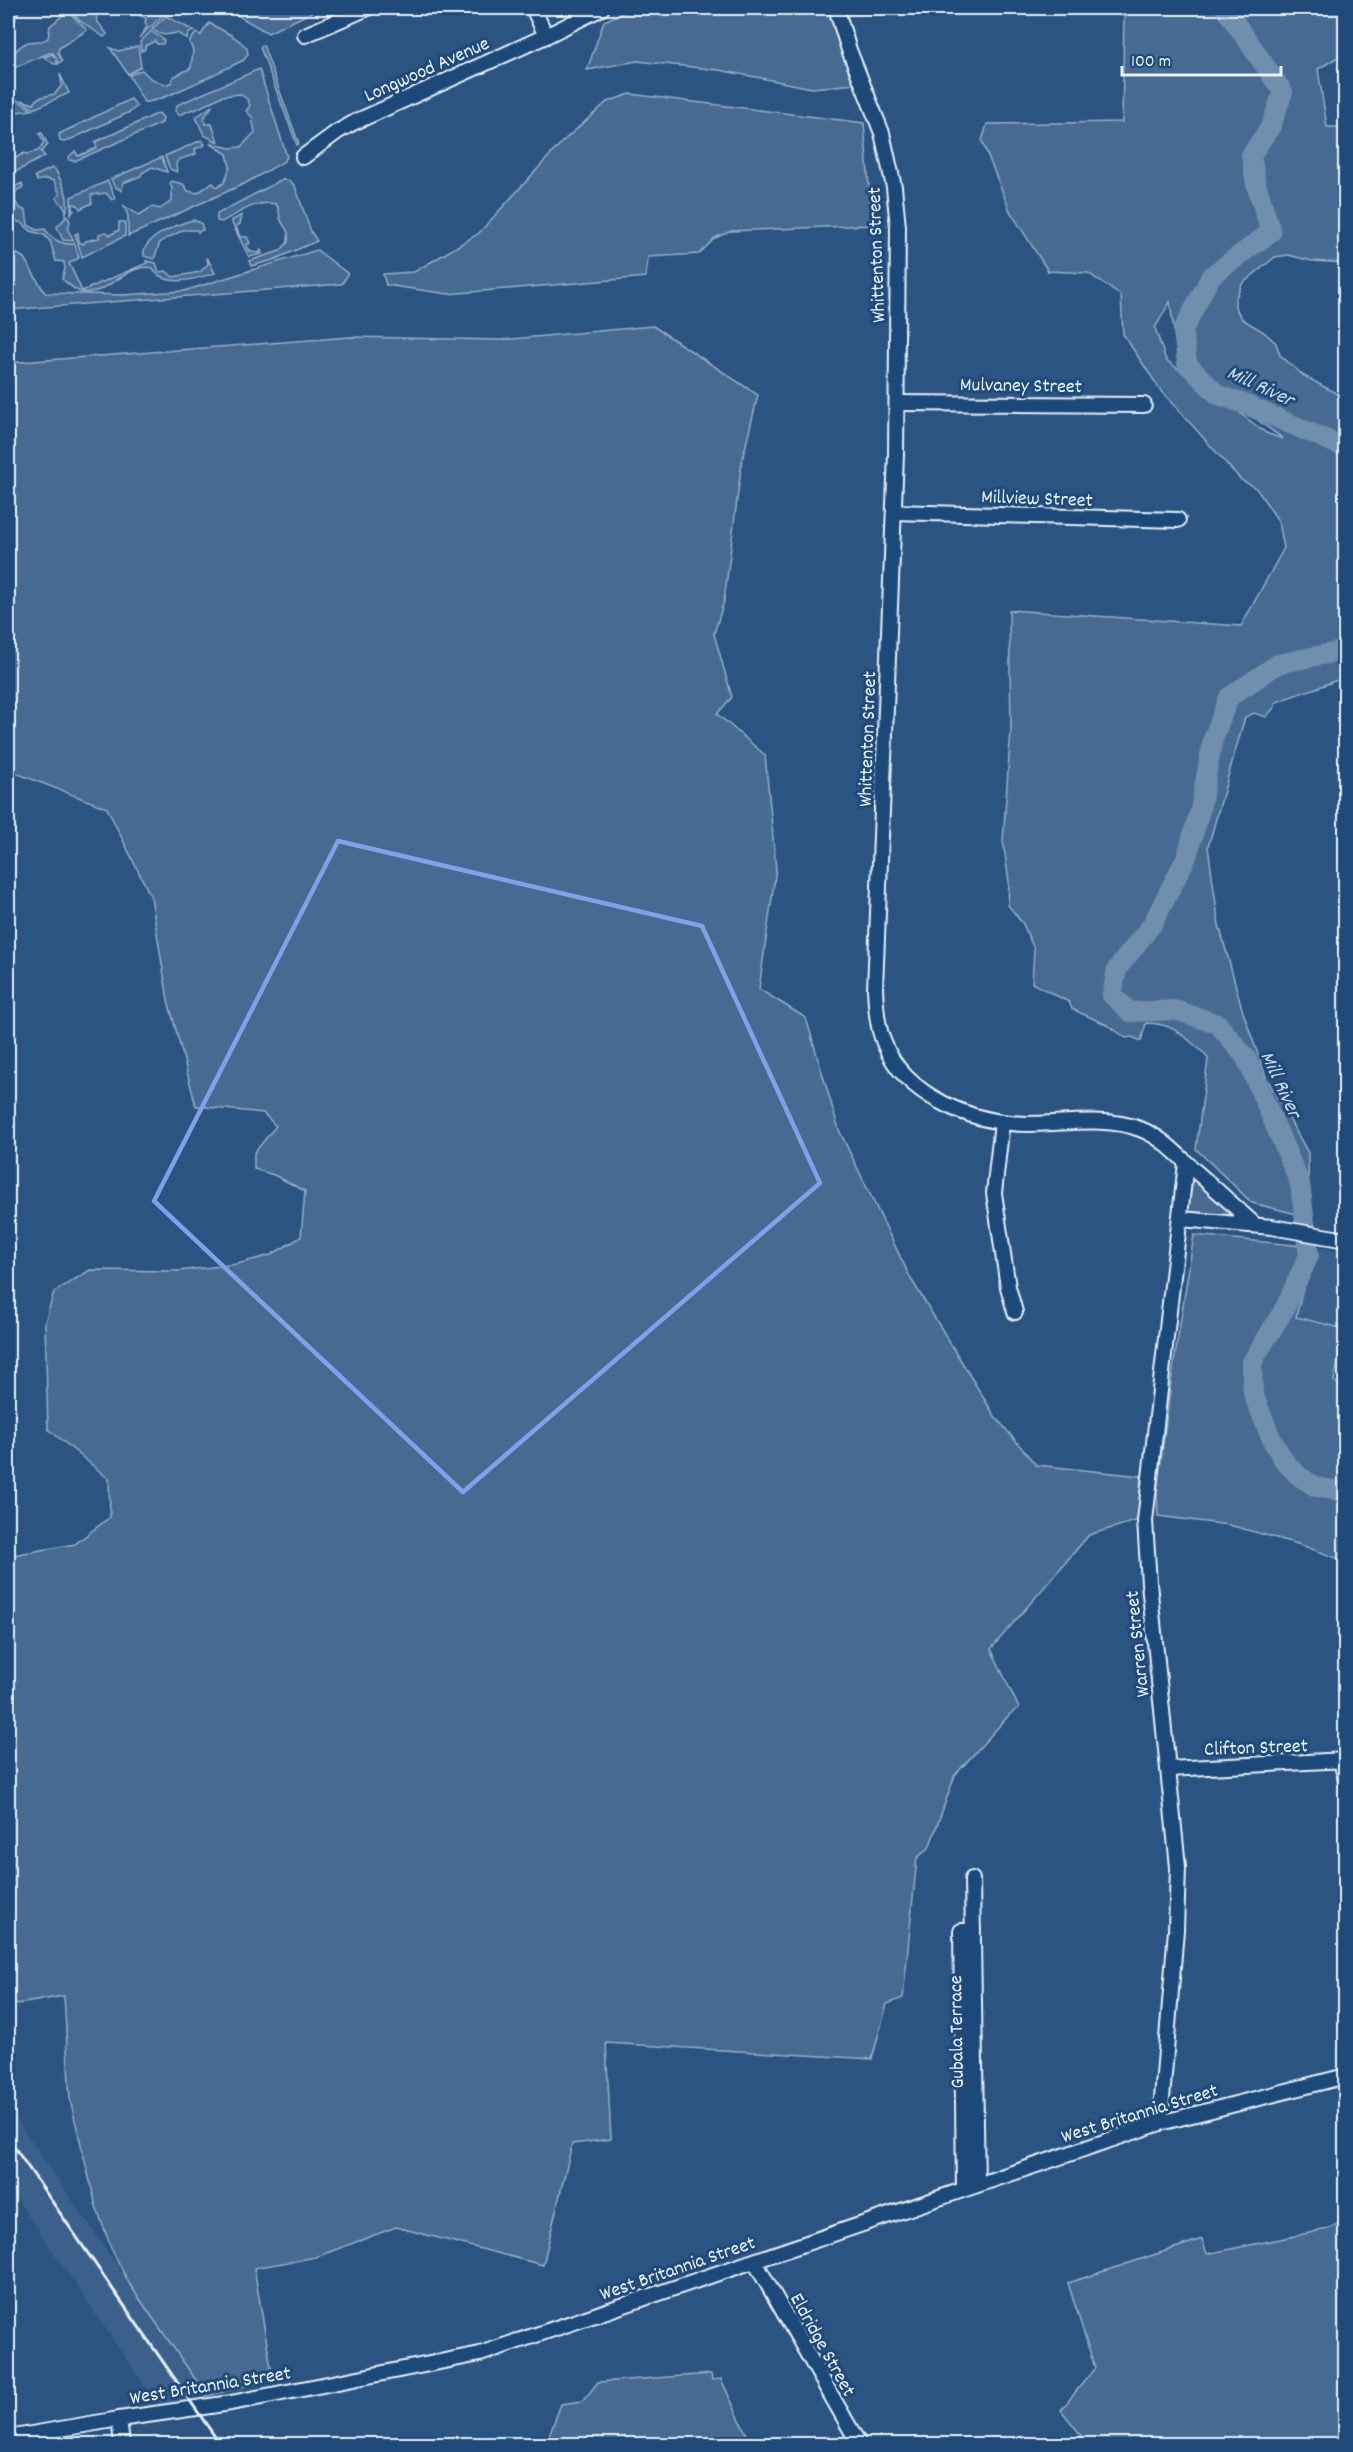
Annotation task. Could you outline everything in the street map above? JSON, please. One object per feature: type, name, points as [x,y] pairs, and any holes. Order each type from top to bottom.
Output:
[{"type":"street","points":[[305,35],[368,8]]},
{"type":"street","points":[[533,8],[546,36]]},
{"type":"street","name":"Longwood Avenue","points":[[303,158],[337,132],[365,117],[546,36],[602,8]]},
{"type":"street","name":"Whittenton Street","points":[[836,8],[849,50],[876,116],[894,187],[898,227],[894,513],[875,989],[878,1021],[883,1040],[890,1056],[916,1086],[964,1113],[1002,1122],[1099,1123],[1131,1126],[1155,1136],[1255,1225]]},
{"type":"street","name":"Mulvaney Street","points":[[897,403],[1144,405]]},
{"type":"street","name":"Millview Street","points":[[894,513],[1178,520]]},
{"type":"street","points":[[1002,1122],[994,1193],[1008,1287],[1016,1312]]},
{"type":"street","name":"Warren Street","points":[[1160,2123],[1178,1890],[1177,1848],[1149,1582],[1145,1521],[1186,1162]]},
{"type":"street","points":[[1181,1219],[1255,1225],[1346,1240]]},
{"type":"street","points":[[1343,1761],[1346,1780]]},
{"type":"street","name":"Clifton Street","points":[[1168,1769],[1343,1761]]},
{"type":"street","name":"Gubala Terrace","points":[[970,2187],[972,1879]]},
{"type":"street","name":"Gubala Terrace","points":[[970,2187],[963,2048],[961,1931],[973,1931]]},
{"type":"street","name":"West Britannia Street","points":[[8,2438],[231,2403],[470,2356],[755,2262],[1160,2123],[1346,2076]]},
{"type":"street","name":"Eldridge Street","points":[[755,2262],[859,2445]]},
{"type":"street","points":[[119,2419],[122,2445]]},
{"type":"highlighted area","points":[[338,841],[702,926],[820,1183],[463,1492],[154,1201]]},
{"type":"shaded area","points":[[8,8],[21,8],[8,34]]},
{"type":"shaded area","points":[[73,8],[101,8],[96,14],[97,21],[107,34],[104,37],[79,20],[70,10]]},
{"type":"shaded area","points":[[136,8],[152,8],[164,14],[139,38],[147,27],[146,18],[140,16]]},
{"type":"shaded area","points":[[225,8],[321,8],[268,33]]},
{"type":"shaded area","points":[[634,8],[829,8],[855,84],[812,88],[719,70],[637,61],[587,70],[604,21]]},
{"type":"shaded area","points":[[1101,8],[1345,8],[1345,53],[1318,69],[1327,127],[1345,127],[1345,263],[1312,261],[1288,255],[1275,257],[1242,284],[1235,300],[1235,307],[1242,319],[1264,332],[1276,343],[1280,355],[1304,376],[1345,398],[1345,676],[1275,703],[1275,707],[1266,717],[1254,713],[1245,717],[1208,847],[1219,925],[1243,1012],[1266,1077],[1308,1153],[1309,1217],[1252,1203],[1196,1149],[1208,1059],[1205,1054],[1178,1032],[1164,1025],[1146,1023],[1141,1041],[1132,1037],[1126,1038],[1109,1026],[1072,1009],[1069,1002],[1032,983],[1034,949],[1023,924],[1008,905],[1009,882],[1003,841],[1011,728],[1009,610],[1241,626],[1284,548],[1279,522],[1256,488],[1241,480],[1159,388],[1123,334],[1121,296],[1088,273],[1048,271],[1010,211],[982,141],[987,124],[1122,122],[1124,16]],"holes":[[[1170,302],[1175,340],[1185,353],[1199,384],[1166,360],[1155,328]],[[1248,413],[1282,438],[1282,439],[1266,433],[1241,414]]]},
{"type":"shaded area","points":[[68,11],[87,30],[59,48],[58,53],[62,61],[58,64],[57,60],[57,64],[54,64],[44,57],[52,54],[57,59],[53,53],[49,53],[16,67],[10,72],[8,84],[13,97],[32,110],[17,112],[8,117],[6,86],[12,57],[26,43],[43,41],[48,38],[50,26]]},
{"type":"shaded area","points":[[166,16],[194,31],[189,33],[187,39],[177,33],[164,35],[152,29]]},
{"type":"shaded area","points":[[209,23],[234,37],[247,48],[248,54],[244,60],[177,92],[144,102],[129,75],[142,70],[150,78],[165,85],[172,82],[173,77],[191,68],[193,50],[189,42],[196,33],[201,35]]},
{"type":"shaded area","points":[[151,31],[164,40],[163,44],[157,44],[155,41],[141,51],[140,42]]},
{"type":"shaded area","points":[[263,45],[299,144],[297,145],[260,47]]},
{"type":"shaded area","points":[[138,46],[141,67],[128,74],[110,48],[119,51]]},
{"type":"shaded area","points":[[259,69],[287,157],[283,162],[246,183],[128,236],[128,216],[124,206],[139,215],[152,207],[160,209],[172,201],[170,183],[172,181],[183,184],[188,191],[197,193],[213,183],[217,187],[224,183],[230,167],[227,154],[210,143],[230,148],[241,147],[255,132],[252,117],[246,111],[250,106],[247,99],[240,94],[222,96],[195,110],[179,115],[175,111],[177,105]]},
{"type":"shaded area","points":[[60,74],[69,93],[34,109],[21,100],[34,104],[38,98],[55,94],[62,85]]},
{"type":"shaded area","points":[[630,94],[864,123],[872,225],[731,231],[715,238],[699,254],[648,257],[646,277],[448,294],[386,285],[383,274],[414,272],[478,234],[562,142],[607,102]]},
{"type":"shaded area","points":[[131,99],[137,106],[130,112],[65,142],[60,141],[59,134]]},
{"type":"shaded area","points":[[212,106],[204,121],[205,124],[212,124],[218,142],[204,135],[196,117]]},
{"type":"shaded area","points":[[159,113],[163,118],[162,123],[75,161],[69,160],[68,158],[75,151],[78,156],[97,148],[95,142]]},
{"type":"shaded area","points":[[39,133],[42,133],[48,145],[41,152],[45,156],[8,176],[8,159],[38,151],[44,142]]},
{"type":"shaded area","points":[[202,140],[205,145],[195,149],[196,154],[178,160],[177,172],[170,169],[165,156]]},
{"type":"shaded area","points":[[162,157],[167,172],[152,167],[141,176],[123,183],[122,191],[114,186],[111,179]]},
{"type":"shaded area","points":[[52,168],[55,169],[66,192],[68,204],[65,216],[66,209],[56,198],[60,194],[54,181],[46,179],[37,181],[35,176]]},
{"type":"shaded area","points":[[283,179],[295,186],[311,232],[317,241],[273,260],[251,266],[249,261],[280,251],[288,242],[287,230],[281,221],[276,204],[254,206],[221,222],[217,221],[217,214]]},
{"type":"shaded area","points":[[108,181],[115,198],[112,200],[106,193],[91,195],[92,203],[80,209],[78,205],[73,204],[74,211],[71,213],[71,197]]},
{"type":"shaded area","points":[[22,183],[23,187],[16,191],[15,201],[17,206],[26,211],[28,225],[37,230],[45,229],[54,239],[62,243],[75,244],[79,258],[69,263],[82,291],[147,263],[146,261],[156,263],[159,272],[166,271],[173,277],[200,272],[208,264],[207,257],[215,273],[181,281],[165,278],[152,268],[143,268],[126,274],[100,290],[82,292],[76,290],[62,279],[65,269],[64,262],[56,261],[50,241],[44,235],[31,231],[22,223],[8,218],[8,190]]},
{"type":"shaded area","points":[[242,215],[240,224],[236,226],[240,237],[247,237],[250,243],[246,245],[251,252],[259,253],[261,250],[262,254],[249,257],[231,221]]},
{"type":"shaded area","points":[[67,216],[70,221],[68,230],[74,241],[63,240],[57,227]]},
{"type":"shaded area","points":[[193,220],[201,223],[203,230],[198,232],[197,230],[183,230],[160,242],[154,259],[144,256],[144,250],[154,238]]},
{"type":"shaded area","points":[[119,222],[125,222],[125,236],[82,257],[75,234],[78,233],[79,242],[83,244],[99,238],[99,234],[106,232],[110,235],[119,230]]},
{"type":"shaded area","points":[[8,248],[24,258],[45,293],[122,295],[184,291],[317,250],[348,274],[342,284],[8,310]]},
{"type":"shaded area","points":[[653,326],[758,395],[742,461],[724,601],[714,634],[732,697],[717,714],[765,755],[776,869],[759,989],[806,1018],[839,1130],[911,1279],[994,1415],[1036,1465],[1141,1476],[1139,1520],[1089,1535],[991,1649],[1019,1708],[1010,1714],[955,1775],[929,1848],[917,1858],[903,1998],[887,2004],[872,2059],[606,2043],[611,2139],[572,2144],[543,2265],[396,2227],[316,2257],[254,2268],[273,2379],[207,2396],[130,2285],[111,2248],[96,2206],[70,2100],[64,1996],[8,2006],[8,1556],[75,1544],[110,1517],[109,1479],[48,1429],[45,1322],[54,1292],[90,1270],[178,1271],[237,1264],[271,1255],[301,1237],[305,1191],[274,1175],[254,1169],[254,1153],[276,1126],[263,1113],[196,1106],[168,1000],[151,897],[107,808],[13,772],[8,754],[8,363],[350,337],[500,340]]},
{"type":"shaded area","points":[[1191,1175],[1236,1215],[1188,1212]]},
{"type":"shaded area","points":[[1194,1235],[1313,1247],[1296,1317],[1345,1329],[1334,1381],[1345,1390],[1345,1561],[1298,1544],[1229,1525],[1158,1516],[1157,1492],[1171,1382]]},
{"type":"shaded area","points":[[1313,1247],[1345,1252],[1345,1329],[1296,1318]]},
{"type":"shaded area","points":[[8,2107],[207,2396],[157,2404],[8,2186]]},
{"type":"shaded area","points":[[1345,2220],[1345,2444],[1088,2444],[1061,2410],[1095,2368],[1068,2283],[1202,2239],[1207,2254],[1328,2229]]},
{"type":"shaded area","points":[[711,2374],[712,2380],[721,2379],[751,2444],[546,2444],[561,2404],[583,2401],[598,2382]]},
{"type":"waterway","name":"Mill River","points":[[1225,8],[1283,92],[1271,126],[1251,155],[1256,184],[1271,232],[1211,276],[1183,330],[1187,364],[1218,395],[1346,448]]},
{"type":"waterway","name":"Mill River","points":[[1346,650],[1278,664],[1229,697],[1213,739],[1200,810],[1187,856],[1153,923],[1117,969],[1112,995],[1130,1012],[1175,1010],[1218,1024],[1246,1058],[1300,1183],[1309,1255],[1285,1308],[1252,1362],[1253,1394],[1273,1442],[1285,1462],[1300,1477],[1316,1487],[1346,1492]]},
{"type":"railway","points":[[8,2138],[220,2444]]}]
